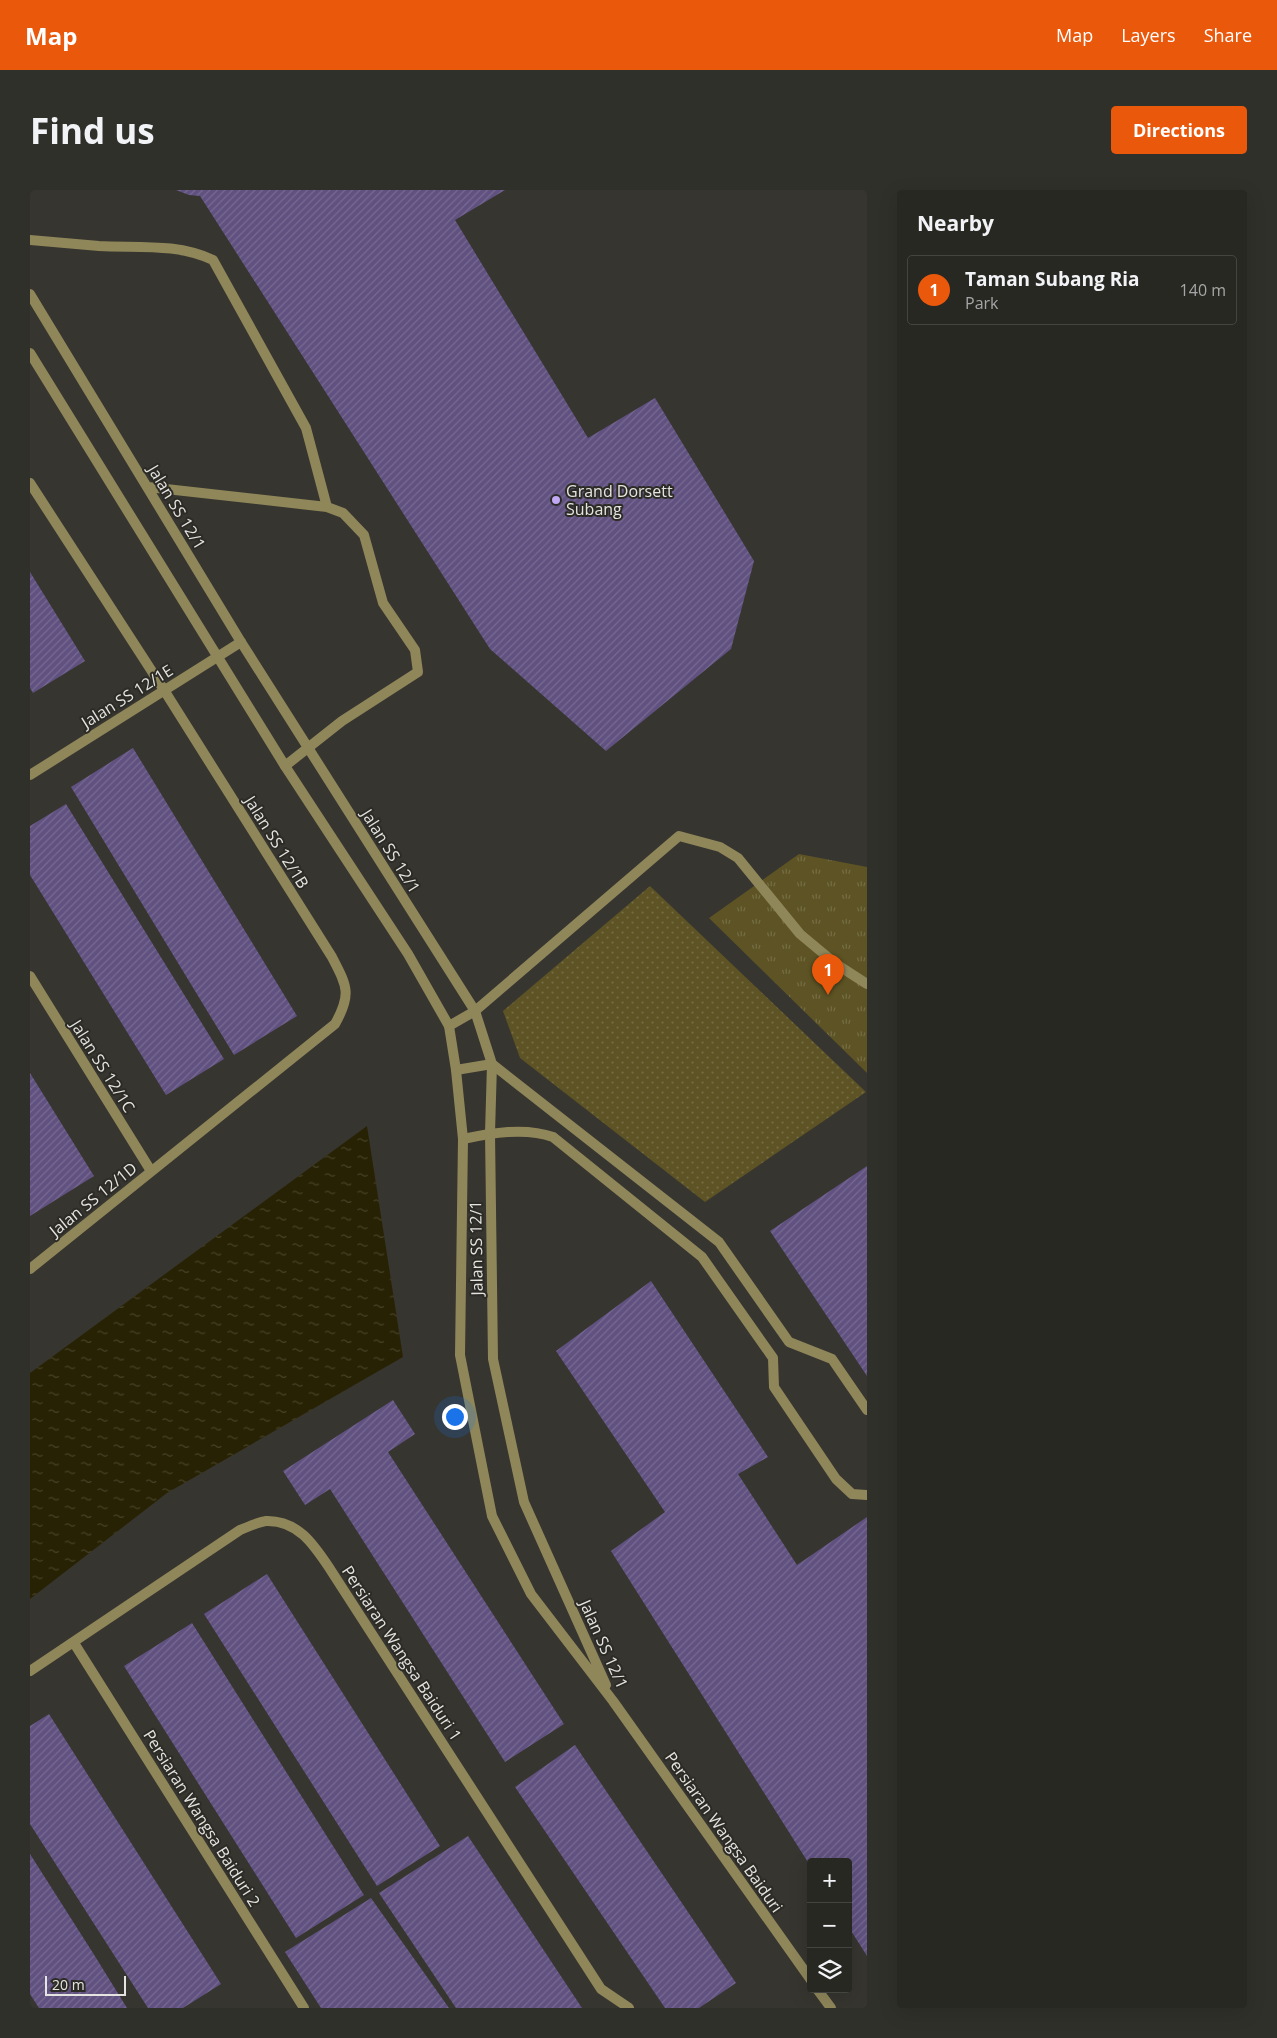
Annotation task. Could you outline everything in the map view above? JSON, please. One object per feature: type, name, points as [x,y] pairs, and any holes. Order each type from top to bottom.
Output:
[{"type":"street","points":[[30,240],[100,246],[175,248],[196,252],[213,260],[306,428],[327,506]]},
{"type":"street","name":"Jalan SS 12/1","points":[[30,294],[241,642],[475,1011],[492,1064],[490,1133],[493,1359],[524,1502],[613,1701]]},
{"type":"street","name":"Jalan SS 12/1","points":[[30,353],[285,766],[408,954],[449,1026],[456,1070],[463,1139],[460,1355],[492,1516],[532,1594],[613,1701]]},
{"type":"street","name":"Jalan SS 12/1B","points":[[30,483],[164,690],[332,957],[346,989],[345,1006],[335,1024],[151,1171]]},
{"type":"street","points":[[148,487],[327,506],[343,513],[364,535],[383,603],[415,650],[418,672],[342,722],[285,766]]},
{"type":"street","name":"Jalan SS 12/1E","points":[[30,775],[241,642]]},
{"type":"street","points":[[449,1026],[475,1011],[679,836],[720,847],[738,858],[800,934],[836,964],[867,984]]},
{"type":"street","name":"Jalan SS 12/1C","points":[[30,976],[151,1171]]},
{"type":"street","points":[[456,1070],[492,1064],[720,1242],[789,1342],[832,1359],[867,1410]]},
{"type":"street","points":[[463,1139],[490,1133],[536,1131],[553,1137],[702,1257],[773,1358],[774,1387],[836,1479],[852,1494],[867,1495]]},
{"type":"street","name":"Jalan SS 12/1D","points":[[30,1269],[151,1171]]},
{"type":"street","name":"Persiaran Wangsa Baiduri 1","points":[[30,1670],[74,1643],[240,1530],[264,1521],[290,1524],[311,1541],[330,1569],[601,1989],[629,2008]]},
{"type":"street","name":"Persiaran Wangsa Baiduri 2","points":[[74,1643],[304,2008]]},
{"type":"street","name":"Persiaran Wangsa Baiduri","points":[[613,1701],[807,1974]]},
{"type":"street","points":[[820,1993],[831,2008]]},
{"type":"green space","points":[[799,854],[867,867],[867,1073],[709,918]]},
{"type":"green space","points":[[650,886],[866,1092],[705,1202],[520,1058],[503,1011]]},
{"type":"water","points":[[367,1126],[403,1357],[167,1493],[30,1599],[30,1373]]},
{"type":"building","name":"Grand Dorsett Subang","points":[[176,190],[505,190],[455,220],[588,438],[655,398],[754,561],[731,649],[606,751],[490,649],[200,196],[189,195]]},
{"type":"building","points":[[30,572],[85,661],[33,693],[30,688]]},
{"type":"building","points":[[133,748],[297,1016],[234,1055],[71,787]]},
{"type":"building","points":[[66,804],[224,1059],[166,1095],[30,875],[30,826]]},
{"type":"building","points":[[30,1073],[94,1176],[30,1216]]},
{"type":"building","points":[[867,1166],[867,1376],[770,1231]]},
{"type":"building","points":[[651,1281],[768,1457],[738,1474],[797,1565],[867,1517],[867,1956],[852,1932],[852,1858],[807,1858],[807,1861],[611,1551],[665,1512],[556,1351]]},
{"type":"building","points":[[393,1400],[415,1434],[388,1452],[564,1724],[505,1762],[330,1489],[305,1505],[283,1471]]},
{"type":"building","points":[[267,1574],[440,1846],[377,1886],[204,1614]]},
{"type":"building","points":[[192,1623],[364,1895],[296,1938],[124,1666]]},
{"type":"building","points":[[49,1714],[221,1984],[183,2008],[148,2008],[30,1824],[30,1726]]},
{"type":"building","points":[[575,1745],[736,1983],[699,2008],[665,2008],[515,1787]]},
{"type":"building","points":[[468,1836],[582,2008],[456,2008],[379,1893]]},
{"type":"building","points":[[30,1854],[127,2008],[39,2008],[30,1994]]},
{"type":"building","points":[[371,1898],[449,2008],[321,2008],[285,1952]]},
{"type":"place","name":"Grand Dorsett Subang","points":[[556,500]]},
{"type":"place","name":"Taman Subang Ria","points":[[828,995]]}]
